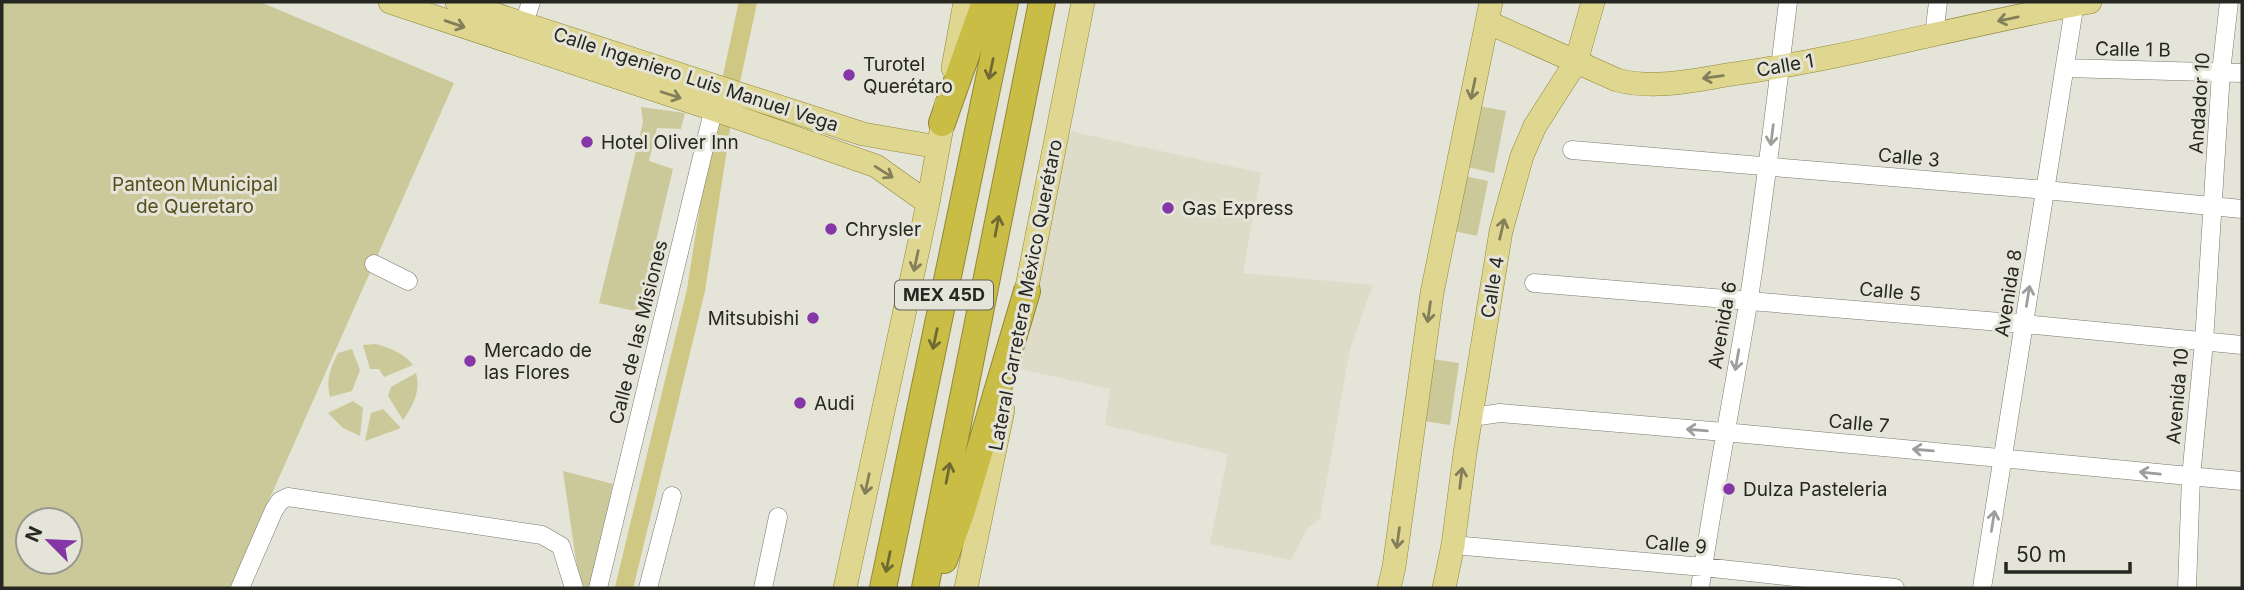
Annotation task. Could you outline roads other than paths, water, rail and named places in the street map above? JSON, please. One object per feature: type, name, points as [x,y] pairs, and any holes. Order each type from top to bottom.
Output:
[{"type":"highway","points":[[940,135],[985,2]]},
{"type":"highway","name":"MEX 45D","points":[[883,588],[1006,2]]},
{"type":"highway","name":"MEX 45D","points":[[925,588],[1042,2]]},
{"type":"highway","points":[[933,588],[962,510],[1027,291]]},
{"type":"main road","name":"Calle Ingeniero Luis Manuel Vega","points":[[390,2],[524,23],[863,134],[940,135]]},
{"type":"main road","name":"Calle Ingeniero Luis Manuel Vega","points":[[457,2],[494,17]]},
{"type":"main road","points":[[845,588],[928,203],[965,2]]},
{"type":"main road","name":"Lateral Carretera México Querétaro","points":[[966,588],[1083,2]]},
{"type":"main road","name":"Calle 4","points":[[1444,588],[1453,545],[1492,279],[1513,183],[1535,126],[1576,62],[1593,2]]},
{"type":"main road","name":"Calle 1","points":[[1489,12],[1576,62],[1617,80],[1637,85],[1660,85],[1780,68],[2080,3]]},
{"type":"main road","points":[[1389,588],[1432,293],[1489,12]]},
{"type":"main road","name":"Calle Ingeniero Luis Manuel Vega","points":[[524,23],[713,109],[876,166],[928,203]]},
{"type":"street","name":"Avenida 6","points":[[1700,588],[1748,300],[1788,2]]},
{"type":"street","points":[[1934,35],[1938,2]]},
{"type":"street","name":"Andador 10","points":[[2213,207],[2221,72],[2229,2]]},
{"type":"street","name":"Avenida 8","points":[[1982,588],[2065,68],[2080,3]]},
{"type":"street","name":"Calle 1 B","points":[[2065,68],[2242,73]]},
{"type":"street","name":"Calle de las Misiones","points":[[598,588],[719,86]]},
{"type":"street","name":"Calle 3","points":[[1572,150],[2242,209]]},
{"type":"street","name":"Avenida 10","points":[[2187,588],[2191,477],[2213,207]]},
{"type":"street","points":[[374,264],[408,281]]},
{"type":"street","name":"Calle 5","points":[[1534,283],[2242,345]]},
{"type":"street","name":"Calle 7","points":[[1472,417],[1500,413],[2242,481]]},
{"type":"street","points":[[648,588],[672,496]]},
{"type":"street","points":[[240,588],[274,510],[288,497],[542,535],[561,546],[574,588]]},
{"type":"street","points":[[763,588],[778,517]]},
{"type":"street","name":"Calle 9","points":[[1453,545],[1895,588]]},
{"type":"waterway","points":[[731,81],[748,2]]},
{"type":"waterway","points":[[624,588],[696,290],[722,123]]},
{"type":"place","name":"Turotel Querétaro","points":[[849,75]]},
{"type":"place","name":"Hotel Oliver Inn","points":[[587,142]]},
{"type":"place","name":"Gas Express","points":[[1168,208]]},
{"type":"place","name":"Chrysler","points":[[831,229]]},
{"type":"place","name":"Mitsubishi","points":[[813,318]]},
{"type":"place","name":"Mercado de las Flores","points":[[470,361]]},
{"type":"place","name":"Audi","points":[[800,403]]},
{"type":"place","name":"Dulza Pasteleria","points":[[1729,489]]},
{"type":"park label","name":"Panteon Municipal de Queretaro","points":[[195,195]]}]
